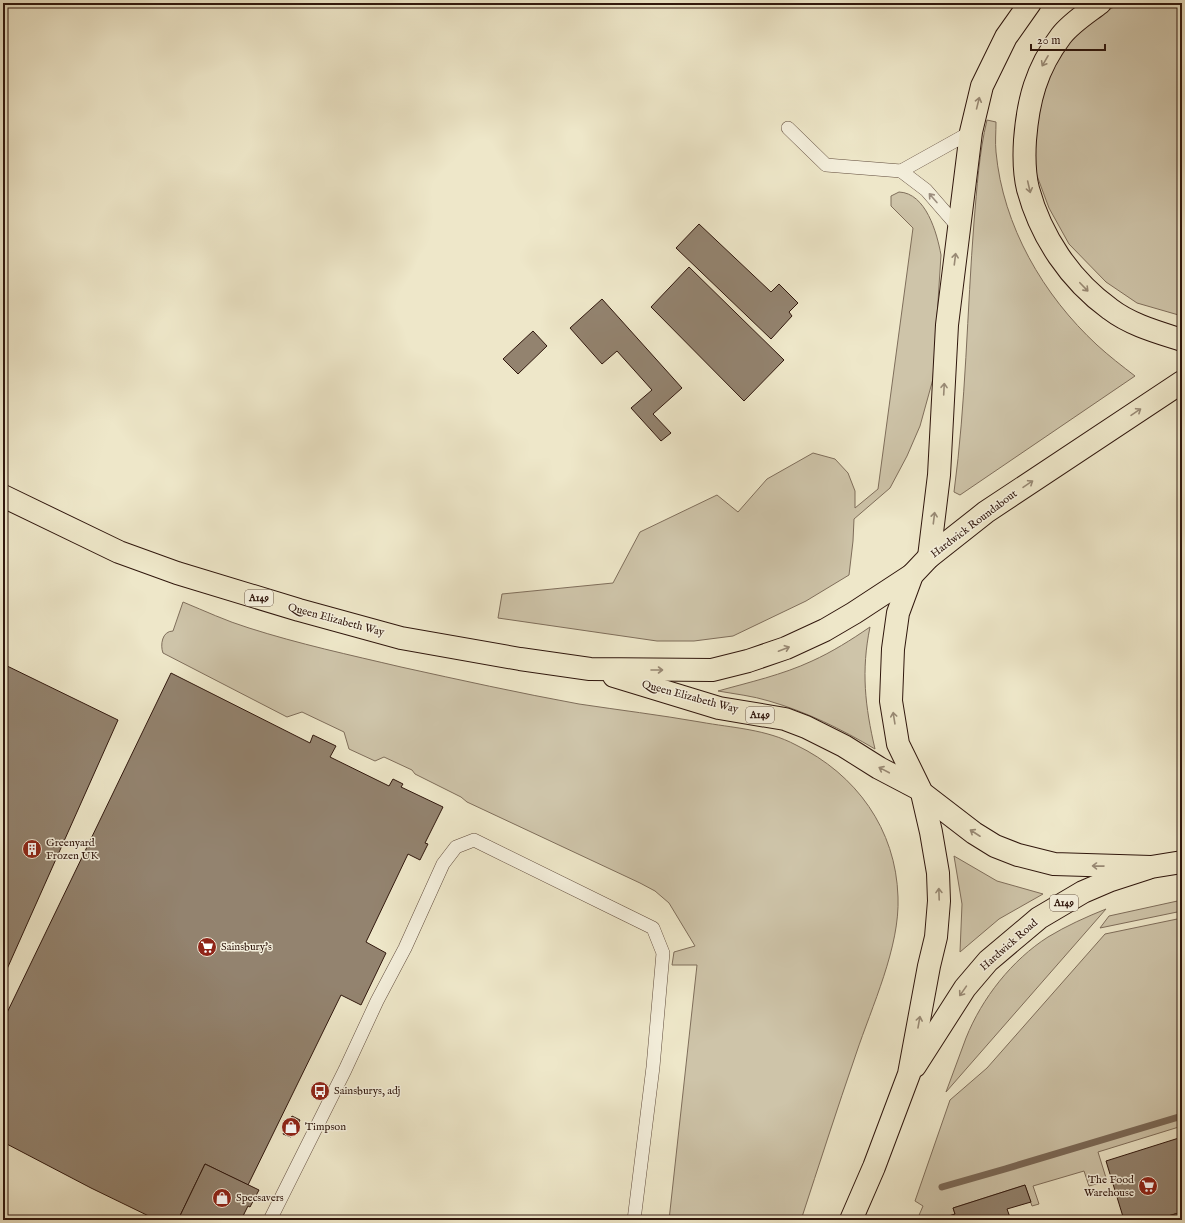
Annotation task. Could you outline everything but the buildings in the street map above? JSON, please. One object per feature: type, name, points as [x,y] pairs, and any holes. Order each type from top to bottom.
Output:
[{"type":"main road","points":[[929,557],[939,475],[947,325],[971,132],[982,86],[1006,37],[1030,3]]},
{"type":"main road","points":[[1100,3],[1082,16],[1062,35],[1043,64],[1031,94],[1026,124],[1024,158],[1028,188],[1041,224],[1059,257],[1084,288],[1110,310],[1132,323],[1182,340]]},
{"type":"main road","name":"Hardwick Roundabout","points":[[1182,382],[986,512],[929,557],[912,576],[898,613],[893,649],[891,701],[898,744],[920,791],[974,833],[995,846],[1018,855],[1054,864],[1151,867],[1182,862]]},
{"type":"main road","name":"Queen Elizabeth Way","points":[[3,496],[127,554],[177,574],[299,610],[401,638],[520,659],[590,669],[712,670],[748,661],[786,648],[825,630],[912,576]]},
{"type":"main road","name":"Queen Elizabeth Way","points":[[590,669],[719,708],[785,719],[838,742],[879,768],[920,791]]},
{"type":"main road","name":"Hardwick Road","points":[[851,1220],[874,1167],[909,1074],[929,966],[936,937],[940,901],[938,874],[931,832],[920,791]]},
{"type":"main road","name":"Hardwick Road","points":[[909,1074],[965,988],[988,961],[1039,918],[1083,892],[1111,880],[1151,867]]},
{"type":"lane","points":[[788,128],[826,165],[901,171],[926,190],[959,228]]},
{"type":"lane","points":[[901,171],[971,132]]},
{"type":"lane","points":[[270,1220],[332,1097],[443,864],[456,847],[474,840],[653,928],[663,953],[653,1067],[634,1220]]},
{"type":"shaded area","points":[[1124,3],[1182,3],[1182,316],[1137,303],[1106,282],[1069,244],[1049,208],[1036,173],[1034,120],[1041,88],[1057,59],[1083,26],[1112,8]]},
{"type":"shaded area","points":[[987,120],[996,122],[996,148],[1000,179],[1007,206],[1029,258],[1059,304],[1077,325],[1102,349],[1135,376],[960,495],[954,492],[964,391],[976,196],[980,158]]},
{"type":"shaded area","points":[[899,192],[908,194],[916,199],[929,216],[937,236],[941,255],[933,379],[920,426],[907,456],[890,488],[854,519],[849,575],[806,601],[733,636],[694,641],[657,641],[498,618],[502,594],[613,583],[640,532],[717,495],[738,512],[767,479],[813,453],[835,459],[848,473],[855,491],[855,508],[878,489],[913,228],[891,206],[891,196]]},
{"type":"shaded area","points":[[183,602],[232,622],[268,634],[401,667],[579,704],[761,732],[785,740],[818,757],[837,771],[854,788],[869,806],[881,827],[890,849],[896,872],[898,897],[895,936],[884,976],[849,1075],[801,1220],[669,1220],[697,965],[672,965],[674,952],[695,946],[669,903],[655,891],[640,883],[467,802],[461,797],[415,774],[412,770],[384,757],[375,761],[349,749],[344,732],[302,712],[287,717],[163,653],[162,643],[164,636],[166,633],[173,631]]},
{"type":"shaded area","points":[[870,627],[867,643],[865,688],[875,749],[837,728],[797,710],[763,699],[718,691],[766,678],[801,666],[834,650]]},
{"type":"shaded area","points":[[954,856],[997,881],[1043,894],[999,919],[960,952],[962,904]]},
{"type":"shaded area","points":[[1182,900],[1182,911],[1100,928],[1109,916]]},
{"type":"shaded area","points":[[1106,909],[946,1092],[966,1038],[980,1009],[1010,969],[1035,946],[1048,937],[1076,922]]},
{"type":"shaded area","points":[[1182,918],[1182,1126],[1098,1152],[1107,1181],[1089,1186],[1084,1171],[1033,1186],[1039,1204],[1032,1206],[1025,1185],[953,1208],[955,1214],[936,1220],[917,1220],[923,1206],[915,1201],[950,1100],[987,1068],[1105,934]]},
{"type":"waterway","points":[[942,1187],[1182,1116]]},
{"type":"place","name":"Greenyard Frozen UK","points":[[32,849]]},
{"type":"place","name":"Sainsbury's","points":[[207,947]]},
{"type":"place","name":"Sainsburys, adj","points":[[320,1091]]},
{"type":"place","name":"Timpson","points":[[291,1127]]},
{"type":"place","name":"The Food Warehouse","points":[[1148,1186]]},
{"type":"place","name":"Specsavers","points":[[222,1198]]}]
